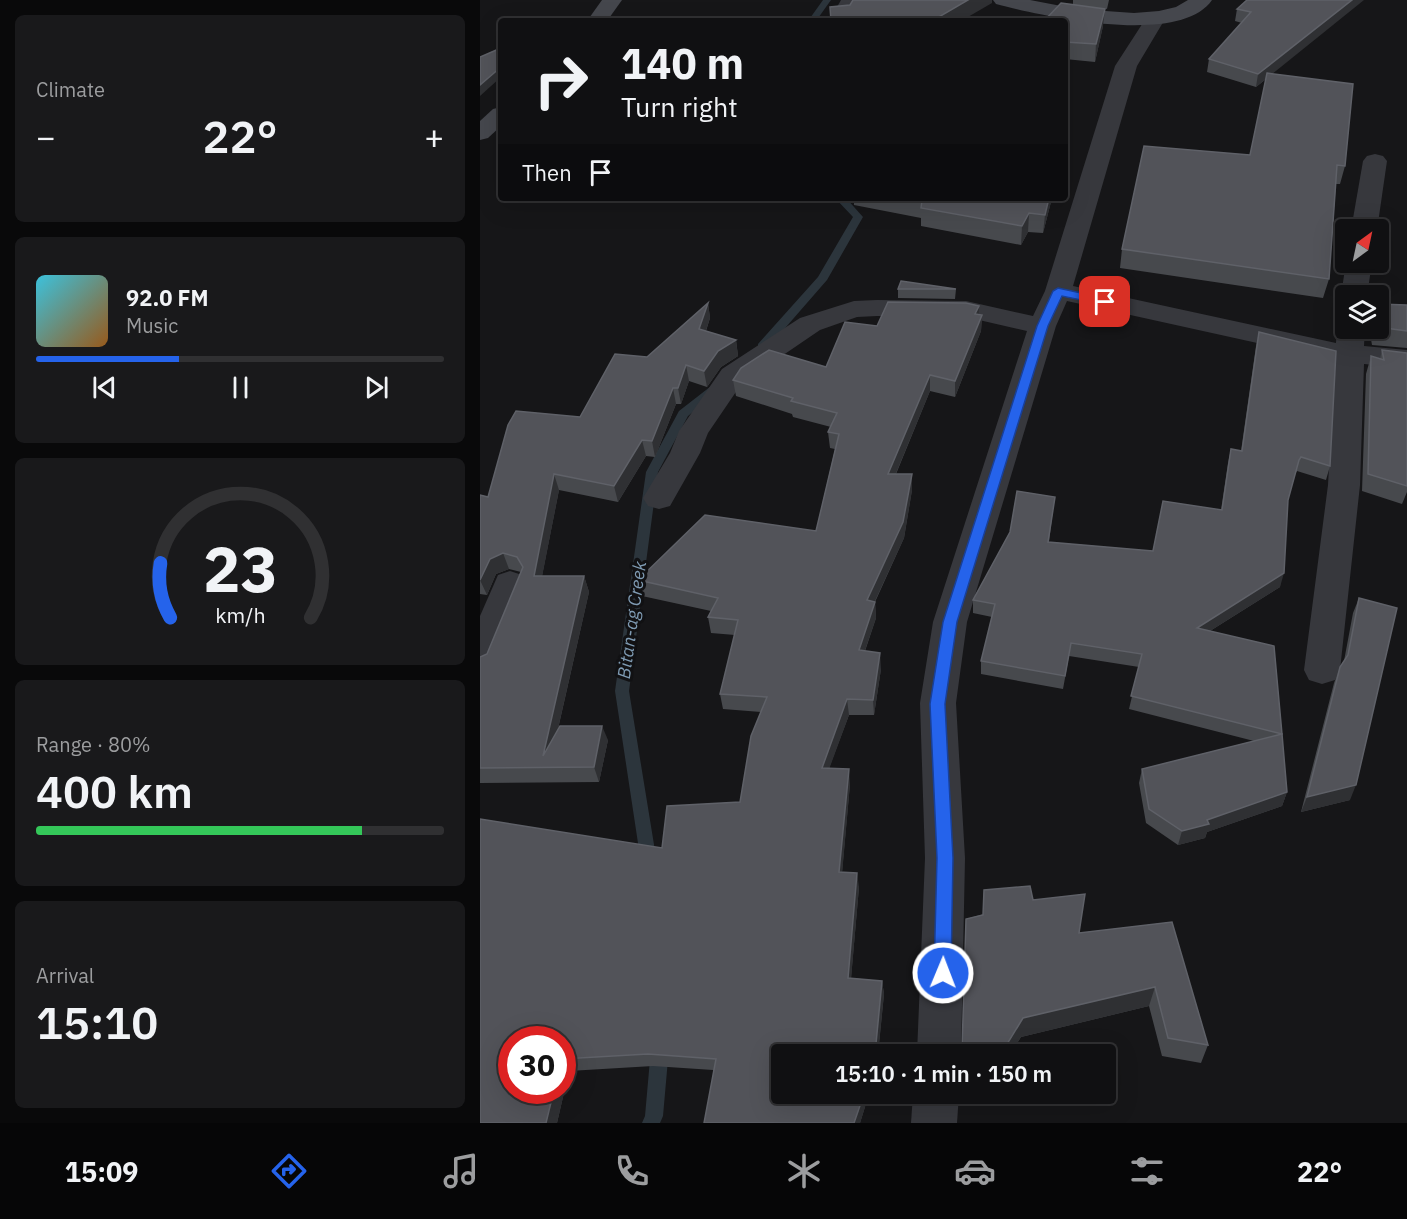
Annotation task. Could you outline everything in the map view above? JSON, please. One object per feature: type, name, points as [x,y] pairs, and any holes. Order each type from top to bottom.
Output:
[{"type":"main road","points":[[599,18],[612,0]]},
{"type":"main road","points":[[1003,0],[1051,11],[1123,19],[1155,19],[1185,13],[1202,0]]},
{"type":"main road","points":[[480,133],[498,117]]},
{"type":"street","points":[[841,18],[851,0]]},
{"type":"street","points":[[939,1044],[945,858],[938,704],[950,622],[1042,326],[1058,291],[1126,66],[1155,19]]},
{"type":"street","points":[[1366,219],[1375,161]]},
{"type":"street","points":[[1058,291],[1349,341],[1407,359]]},
{"type":"street","points":[[659,498],[685,453],[694,431],[732,376],[810,324],[854,309],[877,308],[966,309],[1042,326]]},
{"type":"street","points":[[1322,670],[1344,485],[1349,341]]},
{"type":"street","points":[[480,658],[510,584]]},
{"type":"street","points":[[934,1123],[935,1104]]},
{"type":"building","points":[[853,0],[968,0],[937,18],[831,18],[830,7],[850,5]]},
{"type":"building","points":[[1247,0],[1352,0],[1258,74],[1209,59],[1251,12],[1237,9]]},
{"type":"building","points":[[1061,3],[1105,9],[1096,44],[1068,42],[1068,18],[1047,18]]},
{"type":"building","points":[[498,49],[498,70],[480,85],[480,57]]},
{"type":"building","points":[[1267,73],[1353,84],[1345,166],[1337,165],[1329,279],[1122,249],[1144,146],[1250,155]]},
{"type":"building","points":[[922,201],[1048,201],[1045,215],[1029,213],[1022,226],[921,208]]},
{"type":"building","points":[[901,281],[956,289],[898,289]]},
{"type":"building","points":[[888,302],[966,303],[979,306],[975,314],[982,315],[955,381],[930,375],[888,474],[912,474],[903,522],[867,600],[875,602],[859,650],[880,653],[873,700],[847,699],[822,768],[849,769],[839,872],[857,873],[848,978],[882,981],[876,1044],[771,1044],[771,1104],[861,1104],[854,1123],[704,1123],[716,1059],[648,1054],[576,1058],[576,1026],[498,1026],[498,1104],[551,1104],[546,1123],[480,1123],[480,819],[662,848],[667,806],[740,802],[751,736],[767,697],[720,694],[738,620],[708,617],[718,598],[638,580],[705,515],[816,531],[839,434],[828,432],[837,413],[791,401],[793,398],[733,380],[741,368],[769,350],[826,367],[845,322],[877,326]]},
{"type":"building","points":[[708,303],[699,329],[736,340],[718,351],[704,371],[686,365],[678,388],[673,388],[652,441],[642,440],[614,486],[554,474],[534,576],[584,576],[543,756],[560,726],[602,726],[594,767],[480,768],[480,657],[487,654],[523,567],[517,557],[503,553],[490,559],[480,580],[480,495],[488,497],[508,425],[516,411],[580,417],[615,354],[647,357]]},
{"type":"building","points":[[1389,304],[1407,305],[1407,331],[1389,329]]},
{"type":"building","points":[[1259,332],[1336,351],[1330,466],[1301,457],[1299,460],[1288,500],[1284,573],[1197,628],[1274,646],[1282,734],[1131,696],[1142,654],[1071,643],[1065,676],[981,661],[995,604],[973,600],[1010,532],[1017,491],[1055,497],[1048,542],[1153,551],[1163,501],[1222,510],[1231,449],[1242,451]]},
{"type":"building","points":[[1382,350],[1407,353],[1407,486],[1368,474],[1371,356],[1384,360]]},
{"type":"building","points":[[1359,598],[1397,608],[1356,785],[1307,797],[1340,667],[1348,655]]},
{"type":"building","points":[[1282,734],[1287,792],[1207,820],[1209,824],[1182,831],[1149,809],[1142,769]]},
{"type":"building","points":[[1030,886],[1033,900],[1085,894],[1079,933],[1172,922],[1208,1045],[1168,1038],[1155,987],[1023,1018],[1007,1044],[962,1044],[966,919],[983,915],[984,890]]},
{"type":"waterway","name":"Bitan-ag Creek","points":[[814,18],[827,0]]},
{"type":"waterway","name":"Bitan-ag Creek","points":[[762,347],[823,278],[858,217],[843,201]]},
{"type":"waterway","name":"Bitan-ag Creek","points":[[649,863],[622,691],[652,472],[683,414],[715,387]]},
{"type":"waterway","name":"Bitan-ag Creek","points":[[651,1123],[654,1116],[660,1048]]},
{"type":"route","points":[[943,973],[945,858],[938,704],[950,622],[1042,326],[1058,291],[1105,302]]}]
